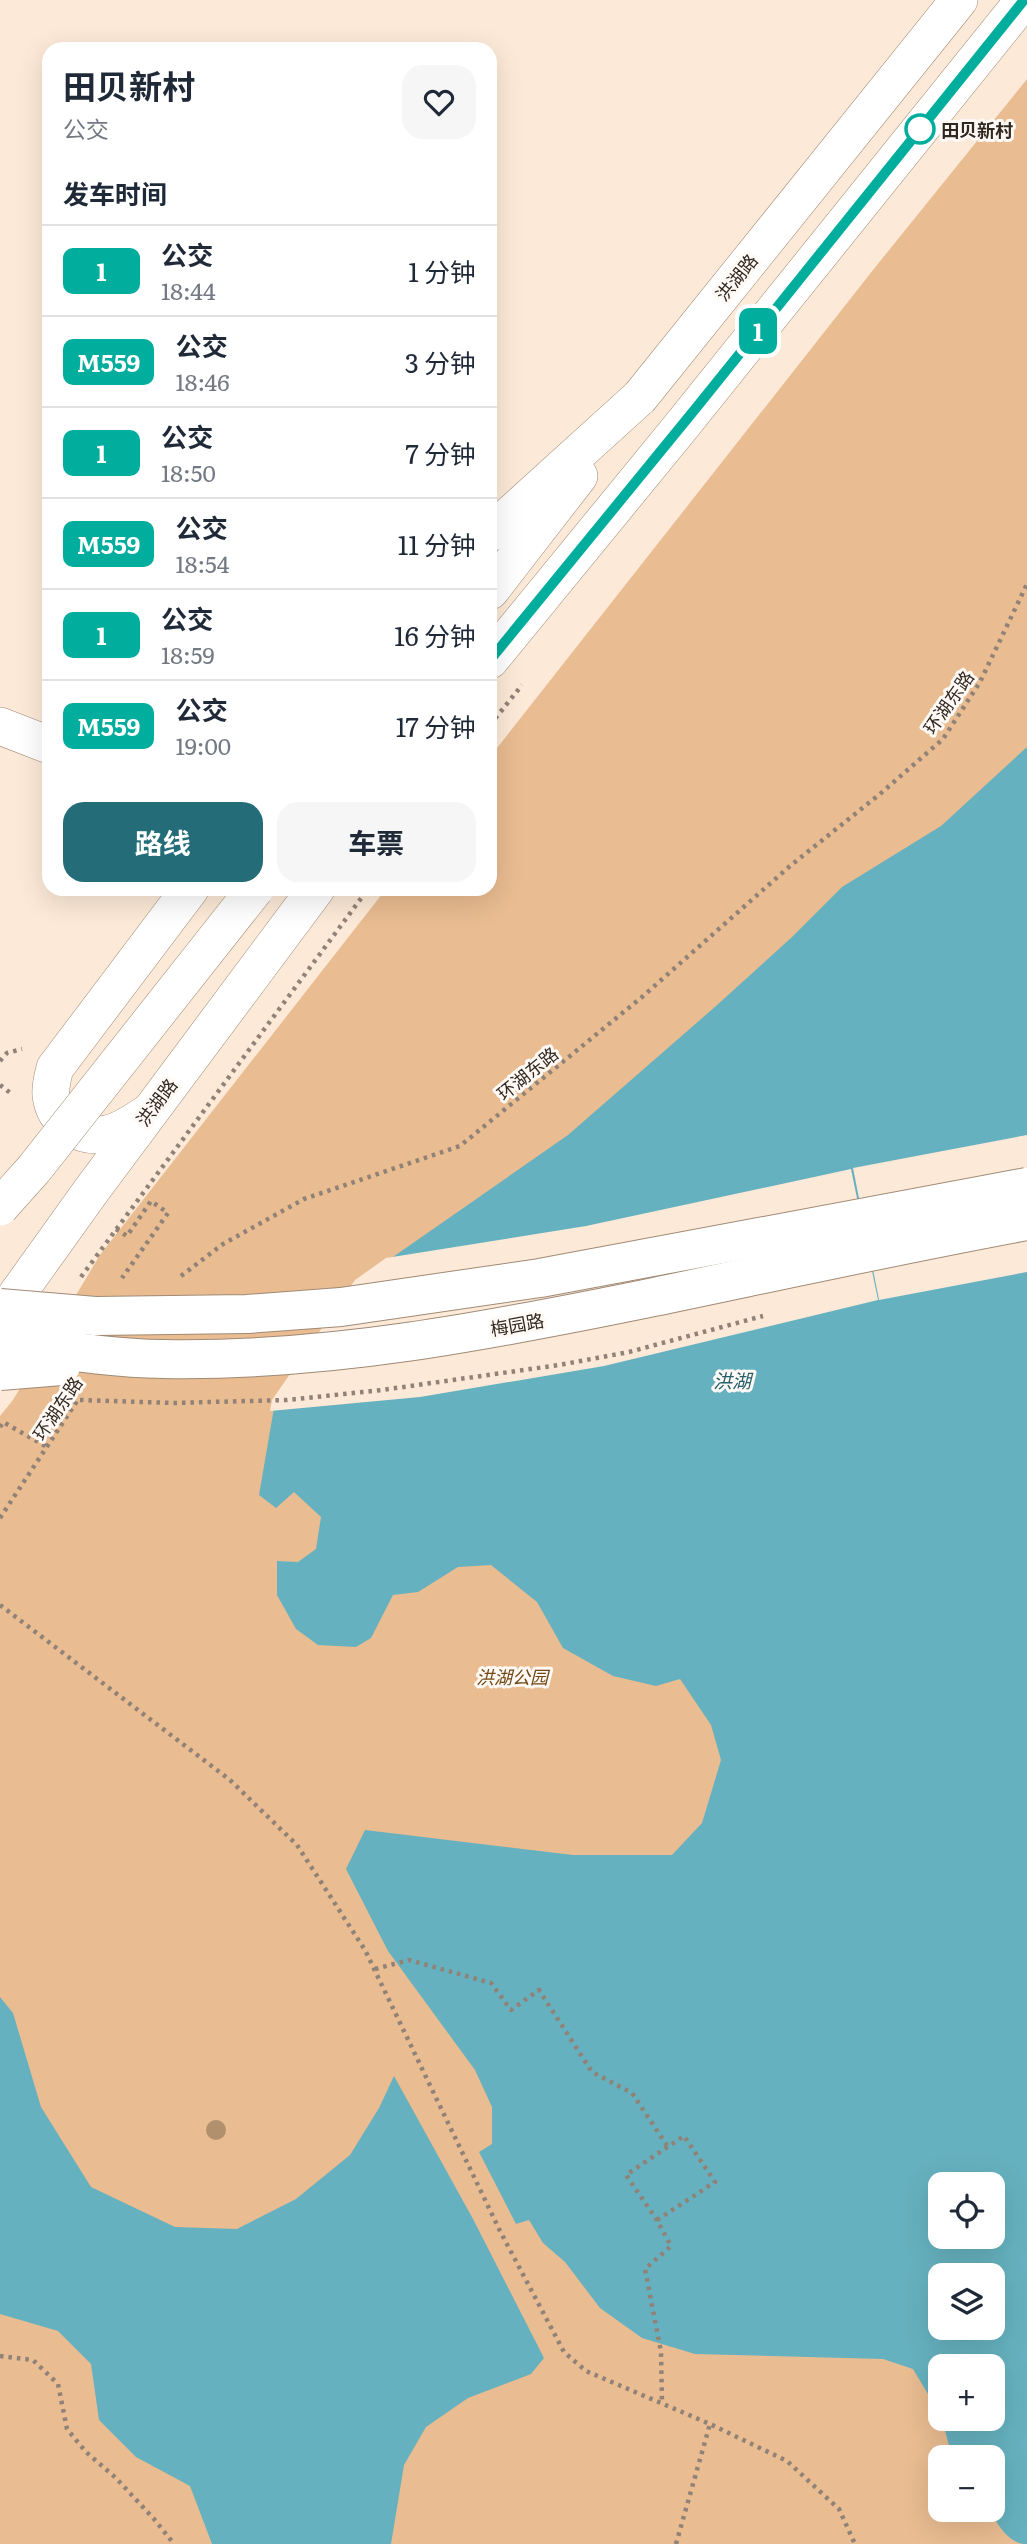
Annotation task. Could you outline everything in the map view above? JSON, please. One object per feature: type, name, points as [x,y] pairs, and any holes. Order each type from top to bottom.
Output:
[{"type":"main road","points":[[0,1308],[95,1316],[247,1314],[341,1307],[540,1278],[1027,1187]]},
{"type":"main road","name":"梅园路","points":[[0,1342],[163,1359],[340,1351],[435,1339],[551,1318],[1027,1221]]},
{"type":"main road","points":[[0,1371],[163,1359]]},
{"type":"street","name":"洪湖路","points":[[497,527],[640,397],[959,0]]},
{"type":"street","points":[[497,651],[1024,0]]},
{"type":"street","points":[[497,583],[640,397]]},
{"type":"street","points":[[0,726],[42,743]]},
{"type":"street","points":[[149,1112],[127,1127],[107,1134],[90,1134],[75,1130],[62,1122],[50,1092],[55,1068],[185,896]]},
{"type":"street","points":[[0,1207],[42,1158],[249,896]]},
{"type":"street","name":"洪湖路","points":[[0,1318],[149,1112],[311,896]]},
{"type":"path","name":"环湖东路","points":[[190,1280],[178,1278],[223,1244],[304,1199],[460,1146],[631,1006],[790,866],[943,739],[980,682],[1027,583]]},
{"type":"path","points":[[75,1285],[363,896]]},
{"type":"path","points":[[0,1061],[7,1053]]},
{"type":"path","points":[[0,1085],[17,1098]]},
{"type":"path","points":[[116,1229],[127,1236],[151,1201],[168,1213],[121,1279]]},
{"type":"path","points":[[71,1279],[84,1279]]},
{"type":"path","points":[[109,1279],[135,1279]]},
{"type":"path","name":"环湖东路","points":[[0,1518],[83,1392]]},
{"type":"path","points":[[0,1427],[3,1422],[47,1447]]},
{"type":"path","points":[[0,1605],[230,1780],[297,1845],[365,1950],[500,2231],[564,2352],[586,2371],[710,2424],[787,2461],[839,2509],[855,2544]]},
{"type":"path","points":[[375,1969],[409,1960],[491,1983],[511,2010],[539,1990],[592,2072],[632,2093],[668,2147]]},
{"type":"path","points":[[657,2220],[715,2182],[684,2136],[626,2175],[671,2246],[645,2269],[661,2352],[662,2403]]},
{"type":"path","points":[[0,2356],[33,2360],[58,2384],[67,2429],[86,2452],[116,2478],[174,2544]]},
{"type":"path","points":[[676,2544],[710,2424]]},
{"type":"green space","name":"洪湖公园","points":[[1027,79],[1027,2544],[0,2544],[0,1416],[13,1400],[100,1255],[381,896],[497,896],[497,748],[873,270]]},
{"type":"water","name":"洪湖","points":[[1027,747],[1027,2544],[1014,2541],[996,2522],[1005,2522],[1005,2445],[949,2445],[945,2431],[1005,2431],[1005,2354],[928,2354],[928,2394],[913,2369],[883,2359],[695,2354],[642,2338],[600,2308],[565,2262],[543,2243],[529,2220],[516,2224],[479,2152],[492,2144],[492,2107],[475,2070],[388,1951],[346,1869],[365,1830],[573,1855],[672,1855],[702,1823],[721,1760],[711,1725],[680,1679],[656,1686],[613,1676],[563,1648],[537,1602],[491,1565],[458,1567],[418,1592],[393,1595],[371,1638],[356,1647],[318,1645],[296,1629],[277,1595],[277,1561],[298,1562],[316,1549],[321,1517],[294,1492],[276,1508],[259,1495],[275,1402],[357,1282],[568,1135],[716,1006],[842,887],[941,826]]},
{"type":"water","points":[[0,1997],[13,2013],[41,2107],[91,2187],[175,2227],[237,2229],[296,2199],[350,2155],[379,2108],[394,2076],[473,2219],[544,2358],[531,2374],[468,2398],[426,2427],[404,2465],[391,2544],[212,2544],[190,2486],[136,2457],[99,2420],[91,2364],[58,2331],[0,2314]]},
{"type":"pier","points":[[1027,1135],[1027,1272],[879,1300],[853,1168]]},
{"type":"pier","points":[[851,1169],[878,1300],[604,1366],[420,1397],[270,1411],[272,1400],[355,1280],[386,1258],[586,1226]]},
{"type":"bus line","name":"1","points":[[497,651],[1024,0]]},
{"type":"place","name":"田贝新村","points":[[920,129]]}]
